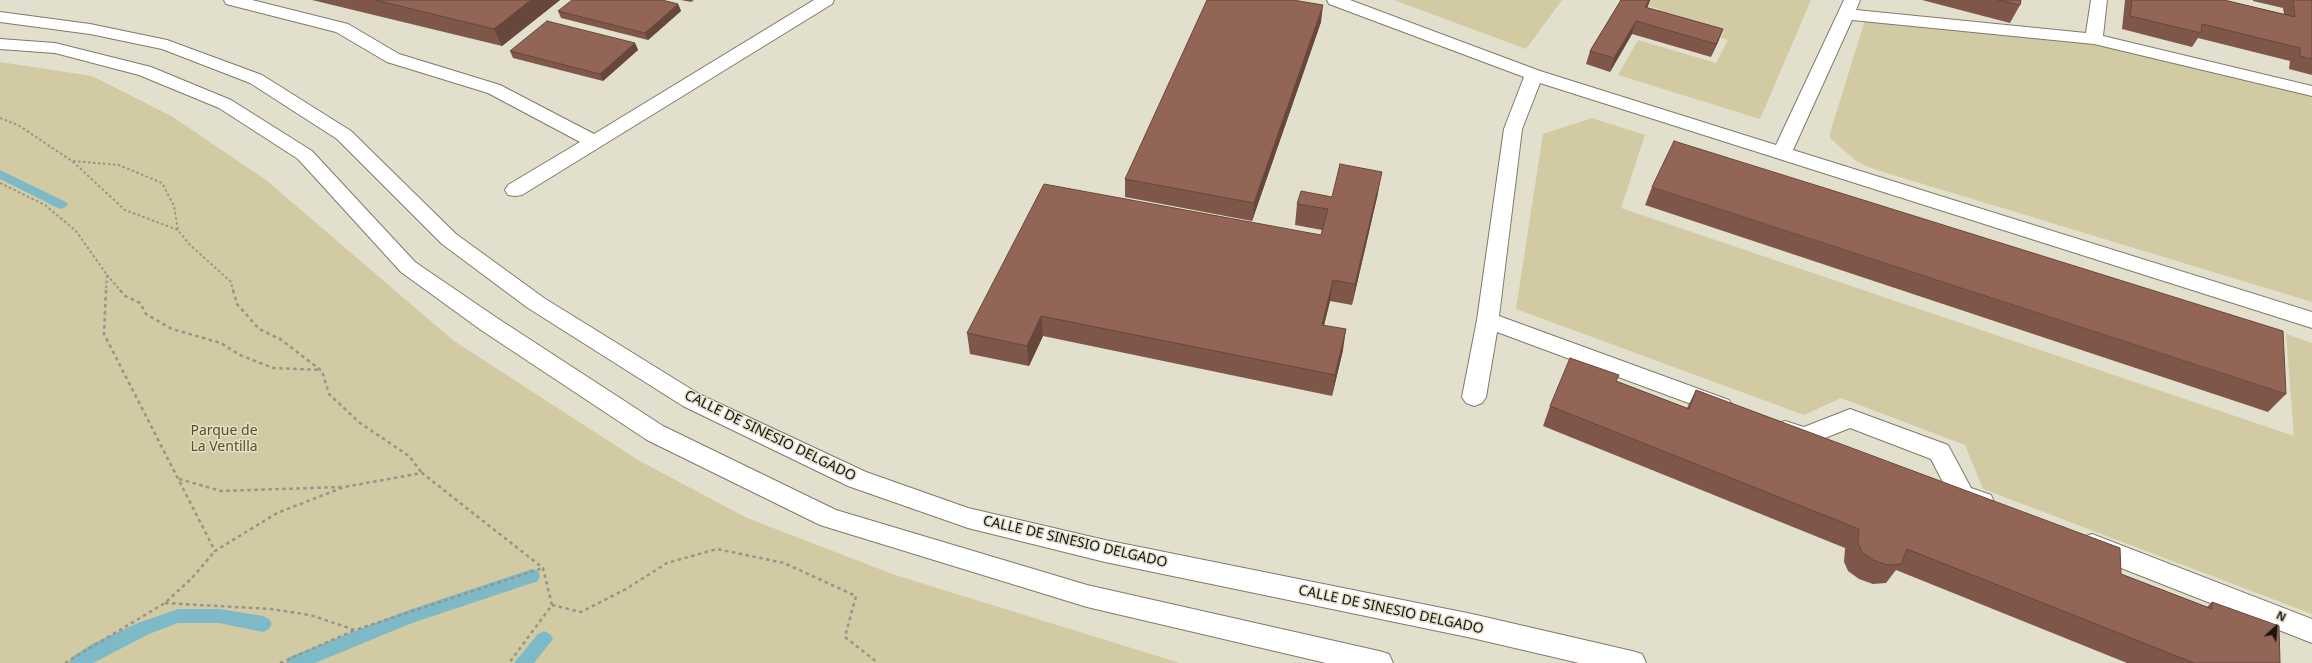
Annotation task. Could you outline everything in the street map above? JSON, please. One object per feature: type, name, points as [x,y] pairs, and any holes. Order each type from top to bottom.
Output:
[{"type":"main road","points":[[232,0],[342,28],[393,58],[494,89],[593,141]]},
{"type":"main road","points":[[514,190],[826,0]]},
{"type":"main road","points":[[1335,0],[1534,75],[2312,320]]},
{"type":"main road","points":[[2094,39],[2099,0]]},
{"type":"main road","points":[[1782,153],[1850,7],[2094,39],[2312,91]]},
{"type":"main road","name":"CALLE DE SINESIO DELGADO","points":[[0,17],[90,29],[167,45],[256,80],[344,135],[449,240],[536,303],[691,400],[858,479],[968,518],[1105,551],[1472,626],[1632,663]]},
{"type":"main road","points":[[0,44],[55,48],[145,71],[225,104],[306,155],[360,216],[408,266],[489,324],[655,433],[828,518],[1087,596],[1379,663]]},
{"type":"main road","points":[[1474,396],[1488,320],[1513,129],[1534,75]]},
{"type":"main road","points":[[1488,320],[1738,413]]},
{"type":"main road","points":[[1768,424],[1805,437],[1850,418],[1940,452],[1962,495],[1999,509]]},
{"type":"main road","points":[[2073,538],[2312,631]]},
{"type":"path","points":[[0,118],[18,125],[72,162],[125,210],[178,230]]},
{"type":"path","points":[[72,162],[120,165],[162,184],[174,206],[178,230],[189,244],[231,282],[237,304],[259,329],[280,338],[322,370],[329,394],[360,423],[409,456],[422,473],[544,568],[552,605],[509,663]]},
{"type":"path","points":[[0,183],[45,205],[76,231],[107,275],[125,296],[140,303],[146,314],[172,329],[221,343],[240,355],[273,368],[322,370]]},
{"type":"path","points":[[107,275],[104,334],[216,551]]},
{"type":"path","points":[[178,479],[221,491],[344,487],[422,473]]},
{"type":"path","points":[[64,663],[165,603],[192,578],[216,551],[278,514],[344,487]]},
{"type":"path","points":[[552,605],[581,612],[626,589],[667,563],[717,549],[784,563],[856,596],[846,637],[878,663]]},
{"type":"path","points":[[280,663],[355,630],[544,568]]},
{"type":"path","points":[[165,603],[271,609],[310,615],[355,630]]},
{"type":"green space","points":[[1394,0],[1562,0],[1526,49]]},
{"type":"green space","points":[[1626,0],[1811,0],[1760,119],[1618,75],[1638,40],[1716,63],[1728,40],[1654,18],[1659,9]]},
{"type":"green space","points":[[1865,20],[2094,39],[2312,91],[2312,302],[1890,174],[1868,167],[1855,160],[1830,138],[1830,133]]},
{"type":"green space","name":"Parque de La Ventilla","points":[[0,62],[92,76],[173,117],[266,180],[454,341],[638,460],[747,518],[895,575],[1180,663],[0,663]]},
{"type":"green space","points":[[1592,118],[1645,135],[1621,208],[2294,436],[2286,334],[2312,343],[2312,614],[1983,489],[1965,445],[1841,398],[1804,415],[1516,309],[1543,134]]},
{"type":"building","points":[[375,0],[531,0],[494,29]]},
{"type":"building","points":[[572,0],[662,0],[678,4],[645,33],[558,11]]},
{"type":"building","points":[[1207,0],[1293,0],[1323,5],[1254,203],[1125,179]]},
{"type":"building","points":[[1621,0],[1649,0],[1645,7],[1723,29],[1716,44],[1636,21],[1614,58],[1590,51]]},
{"type":"building","points":[[1998,0],[2021,0],[2020,5]]},
{"type":"building","points":[[2132,0],[2224,0],[2295,17],[2293,0],[2312,0],[2312,59],[2300,56],[2300,48],[2202,24],[2201,33],[2130,16]]},
{"type":"building","points":[[547,21],[635,43],[600,74],[510,51]]},
{"type":"building","points":[[1674,141],[2283,331],[2286,394],[1652,187]]},
{"type":"building","points":[[1340,164],[1382,172],[1355,284],[1333,280],[1322,325],[1346,329],[1335,375],[1041,316],[1027,346],[967,333],[1044,184],[1321,235],[1328,209],[1297,204],[1301,191],[1332,197]]},
{"type":"building","points":[[1570,358],[1619,375],[1616,381],[1689,409],[1696,390],[2120,548],[2121,574],[2212,609],[2212,602],[2279,626],[2280,663],[2194,663],[1907,549],[1901,564],[1888,565],[1873,560],[1862,552],[1858,543],[1859,529],[1550,406]]},
{"type":"waterway","points":[[0,174],[62,205]]},
{"type":"waterway","points":[[295,663],[409,617],[532,576]]},
{"type":"waterway","points":[[78,663],[100,649],[144,628],[178,616],[219,616],[263,624]]},
{"type":"waterway","points":[[523,663],[544,639]]}]
